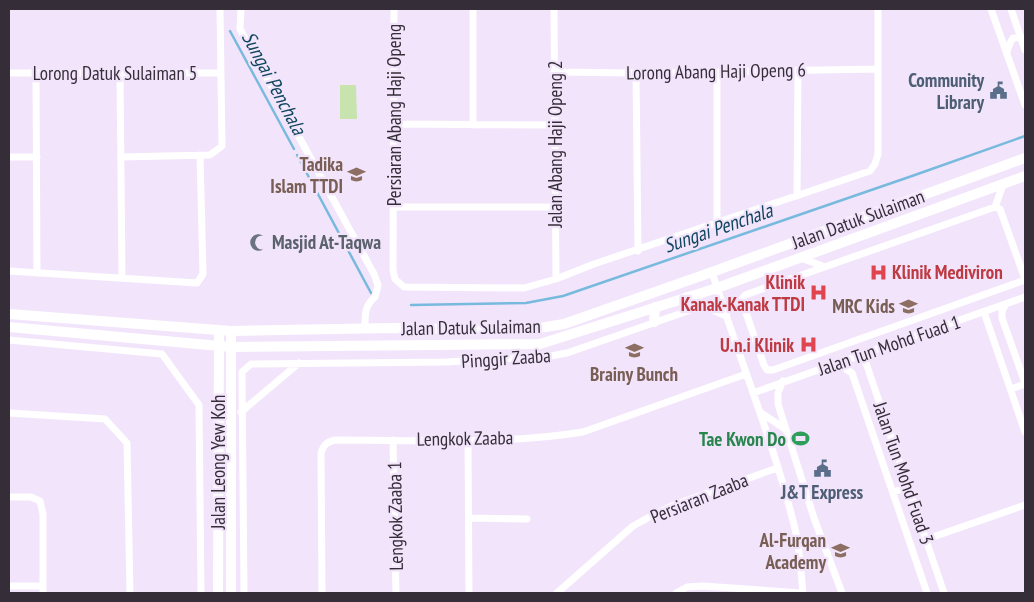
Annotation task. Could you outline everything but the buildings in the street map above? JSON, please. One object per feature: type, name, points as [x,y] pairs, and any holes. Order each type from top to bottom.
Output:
[{"type":"main road","name":"Jalan Datuk Sulaiman","points":[[9,314],[219,331],[365,329],[527,330],[564,324],[1025,158]]},
{"type":"main road","name":"Jalan Datuk Sulaiman","points":[[9,327],[231,347],[540,344],[717,288],[1025,177]]},
{"type":"main road","points":[[687,297],[725,314]]},
{"type":"main road","points":[[654,322],[655,307]]},
{"type":"main road","name":"Jalan Leong Yew Koh","points":[[218,593],[219,331]]},
{"type":"main road","name":"Jalan Leong Yew Koh","points":[[231,331],[231,593]]},
{"type":"street","points":[[121,156],[200,156],[210,154],[222,146],[220,9]]},
{"type":"street","points":[[240,9],[240,29],[372,267],[378,285],[376,297],[370,301],[365,312],[365,329]]},
{"type":"street","name":"Persiaran Abang Haji Openg","points":[[394,9],[393,270],[395,279],[404,287],[524,288],[556,279],[594,264],[638,251],[870,170],[876,164],[878,154],[878,9]]},
{"type":"street","points":[[473,9],[473,125]]},
{"type":"street","name":"Jalan Abang Haji Openg 2","points":[[554,9],[556,279]]},
{"type":"street","points":[[991,9],[1025,105]]},
{"type":"street","points":[[1011,9],[1025,50]]},
{"type":"street","points":[[1007,52],[1013,38],[1021,37]]},
{"type":"street","name":"Lorong Abang Haji Openg 6","points":[[554,72],[636,73],[878,69]]},
{"type":"street","points":[[797,196],[798,70]]},
{"type":"street","points":[[717,72],[717,223]]},
{"type":"street","name":"Lorong Datuk Sulaiman 5","points":[[9,73],[221,73]]},
{"type":"street","points":[[36,73],[38,157],[37,273]]},
{"type":"street","points":[[120,73],[122,278]]},
{"type":"street","points":[[636,73],[638,251]]},
{"type":"street","points":[[394,124],[555,126]]},
{"type":"street","points":[[9,270],[171,283],[197,283],[203,274],[200,156]]},
{"type":"street","points":[[9,158],[38,157]]},
{"type":"street","points":[[996,206],[1003,185]]},
{"type":"street","points":[[393,207],[555,206]]},
{"type":"street","points":[[996,206],[1000,209],[1025,280],[773,370],[767,370],[742,299],[745,295],[996,206]]},
{"type":"street","points":[[801,258],[824,268]]},
{"type":"street","points":[[676,593],[687,587],[703,586],[802,593],[796,533],[760,412],[712,272]]},
{"type":"street","name":"Jalan Tun Mohd Fuad 1","points":[[753,393],[1025,297]]},
{"type":"street","points":[[1006,304],[1002,311],[1002,318],[1025,384],[1011,389]]},
{"type":"street","name":"Pinggir Zaaba","points":[[244,593],[242,372],[251,364],[447,362],[551,356],[567,353],[705,305]]},
{"type":"street","points":[[984,312],[1025,430]]},
{"type":"street","name":"Jalan Datuk Sulaiman","points":[[9,327],[9,340],[162,354],[181,380]]},
{"type":"street","name":"Jalan Tun Mohd Fuad 3","points":[[863,354],[944,593]]},
{"type":"street","points":[[242,412],[300,362]]},
{"type":"street","points":[[838,362],[852,373],[927,593]]},
{"type":"street","name":"Lengkok Zaaba","points":[[322,593],[321,453],[323,446],[328,442],[336,440],[468,440],[583,432],[746,374]]},
{"type":"street","name":"Jalan Leong Yew Koh","points":[[181,380],[199,405],[201,593]]},
{"type":"street","points":[[783,382],[778,393],[778,404],[814,518],[842,593]]},
{"type":"street","points":[[760,412],[785,429]]},
{"type":"street","points":[[9,413],[105,419],[127,444],[130,593]]},
{"type":"street","name":"Lengkok Zaaba 1","points":[[393,440],[396,593]]},
{"type":"street","points":[[468,440],[469,593]]},
{"type":"street","name":"Persiaran Zaaba","points":[[557,593],[633,526],[674,505],[777,468]]},
{"type":"street","points":[[893,492],[909,487]]},
{"type":"street","points":[[9,497],[31,497],[40,501],[44,514],[43,590],[9,586]]},
{"type":"street","points":[[927,539],[1025,505]]},
{"type":"street","points":[[469,518],[527,519]]},
{"type":"green space","points":[[340,85],[356,85],[357,119],[340,119]]},
{"type":"waterway","name":"Sungai Penchala","points":[[230,31],[294,149]]},
{"type":"waterway","name":"Sungai Penchala","points":[[411,305],[526,303],[563,296],[1025,136]]},
{"type":"waterway","name":"Sungai Penchala","points":[[297,155],[371,293]]},
{"type":"place","name":"Community Library","points":[[998,91]]},
{"type":"place","name":"Tadika Islam TTDI","points":[[357,175]]},
{"type":"place","name":"Masjid At-Taqwa","points":[[258,242]]},
{"type":"place","name":"Klinik Mediviron","points":[[878,272]]},
{"type":"place","name":"Klinik Kanak-Kanak TTDI","points":[[819,293]]},
{"type":"place","name":"MRC Kids","points":[[909,306]]},
{"type":"place","name":"U.n.i Klinik","points":[[808,345]]},
{"type":"place","name":"Brainy Bunch","points":[[634,351]]},
{"type":"place","name":"Tae Kwon Do","points":[[800,439]]},
{"type":"place","name":"J&T Express","points":[[822,469]]},
{"type":"place","name":"Al-Furqan Academy","points":[[840,551]]}]
